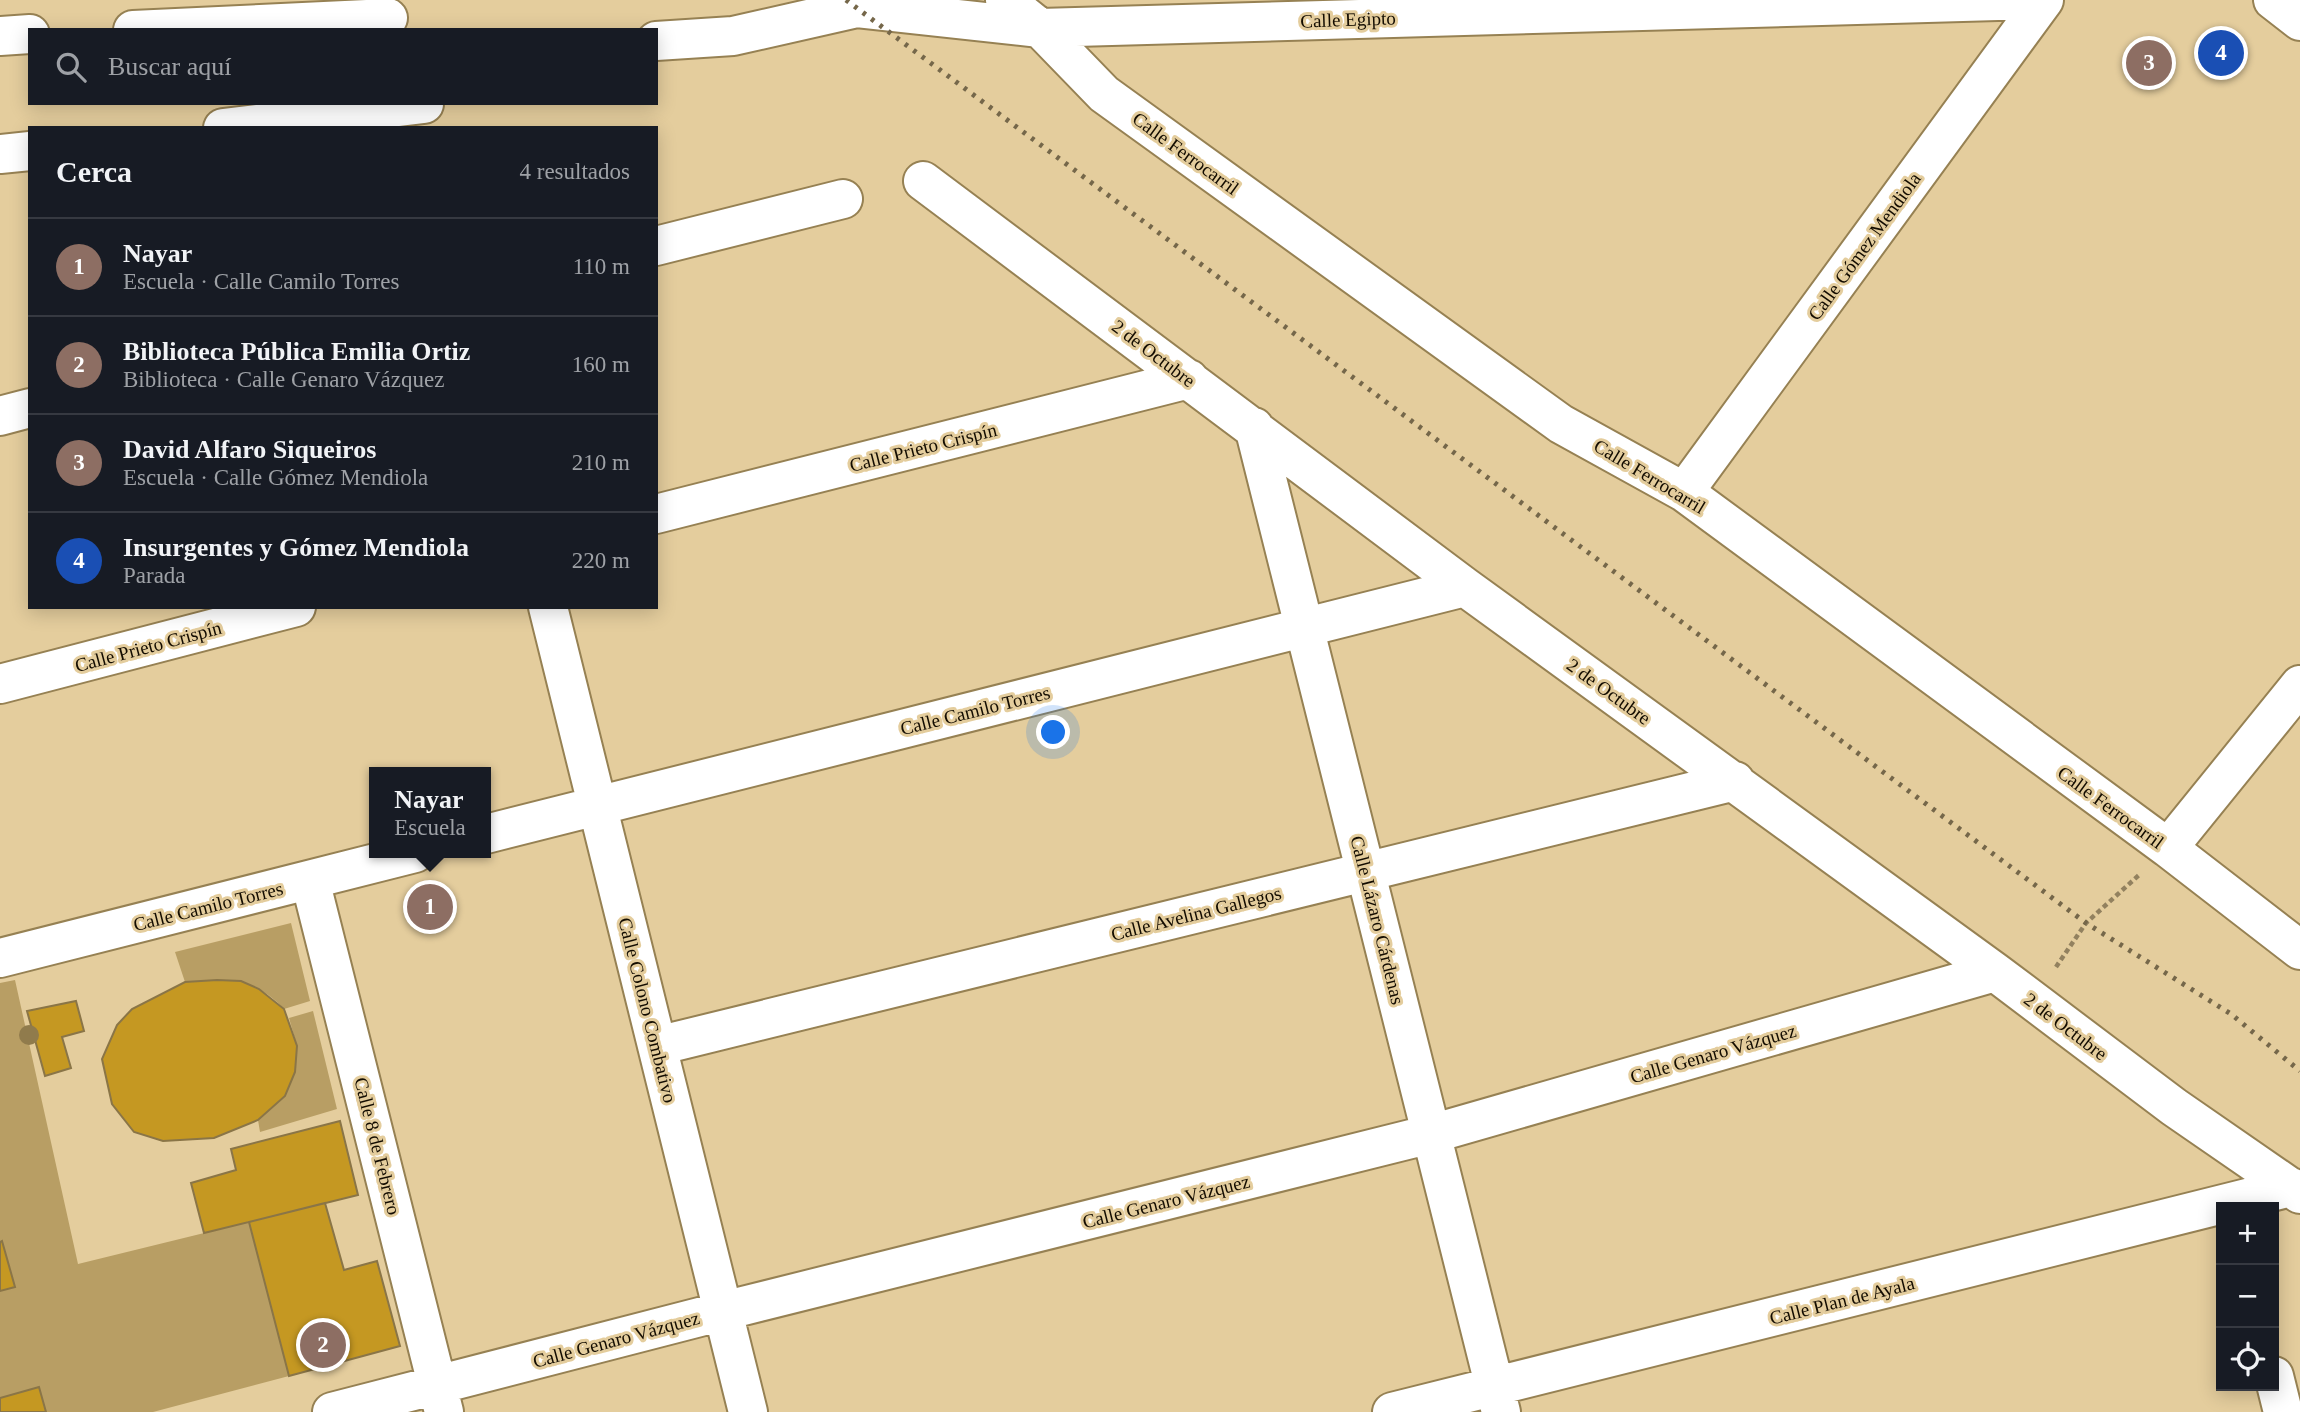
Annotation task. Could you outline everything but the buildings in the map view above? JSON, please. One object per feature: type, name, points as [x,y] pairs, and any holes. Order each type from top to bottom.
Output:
[{"type":"main road","name":"Calle Ferrocarril","points":[[1005,0],[1040,28],[1104,94],[1560,424],[1684,492],[2168,848],[2300,950]]},
{"type":"main road","name":"Calle Egipto","points":[[658,41],[733,36],[857,9],[1040,28],[2033,0]]},
{"type":"main road","name":"Calle Gómez Mendiola","points":[[1684,492],[2044,0]]},
{"type":"main road","points":[[2273,0],[2300,21]]},
{"type":"main road","points":[[169,28],[385,16]]},
{"type":"main road","points":[[0,36],[28,34]]},
{"type":"main road","points":[[240,126],[416,105]]},
{"type":"main road","points":[[424,105],[430,126]]},
{"type":"main road","points":[[0,154],[28,151]]},
{"type":"main road","name":"2 de Octubre","points":[[923,181],[1465,587],[1735,781],[2174,1107],[2295,1190]]},
{"type":"main road","points":[[658,245],[843,199]]},
{"type":"main road","name":"Calle Prieto Crispín","points":[[658,513],[1189,379]]},
{"type":"main road","points":[[0,416],[28,409]]},
{"type":"main road","name":"Calle Lázaro Cárdenas","points":[[1254,427],[1498,1399]]},
{"type":"main road","name":"Calle Camilo Torres","points":[[491,833],[1465,587]]},
{"type":"main road","name":"Calle Prieto Crispín","points":[[0,684],[288,609]]},
{"type":"main road","name":"Calle Colono Combativo","points":[[548,609],[748,1412]]},
{"type":"main road","points":[[2168,848],[2300,685]]},
{"type":"main road","name":"Calle Avelina Gallegos","points":[[657,1046],[1735,781]]},
{"type":"main road","name":"Calle Camilo Torres","points":[[0,958],[396,858]]},
{"type":"main road","name":"Calle 8 de Febrero","points":[[310,880],[441,1399]]},
{"type":"main road","name":"Calle Genaro Vázquez","points":[[332,1412],[441,1399],[723,1311],[1431,1135],[1995,972]]},
{"type":"main road","name":"Calle Plan de Ayala","points":[[2243,1202],[2295,1190]]},
{"type":"main road","name":"Calle Plan de Ayala","points":[[1392,1412],[1498,1399],[2216,1209]]},
{"type":"main road","points":[[2278,1391],[2283,1412]]},
{"type":"path","points":[[2032,1002],[2086,923],[2168,848]]},
{"type":"shaded area","points":[[291,923],[310,1001],[284,1009],[262,991],[239,982],[185,982],[175,952]]},
{"type":"shaded area","points":[[15,980],[78,1264],[249,1222],[289,1376],[153,1412],[0,1412],[0,983]]},
{"type":"shaded area","points":[[313,1011],[337,1109],[260,1132],[258,1120],[285,1096],[295,1072],[297,1046],[289,1018]]},
{"type":"railway","points":[[846,0],[2086,923],[2231,1014],[2300,1071]]},
{"type":"place","name":"Insurgentes y Gómez Mendiola","points":[[2221,53]]},
{"type":"place","name":"David Alfaro Siqueiros","points":[[2149,63]]},
{"type":"place","name":"Nayar","points":[[430,907]]},
{"type":"place","name":"Biblioteca Pública Emilia Ortiz","points":[[323,1345]]}]
